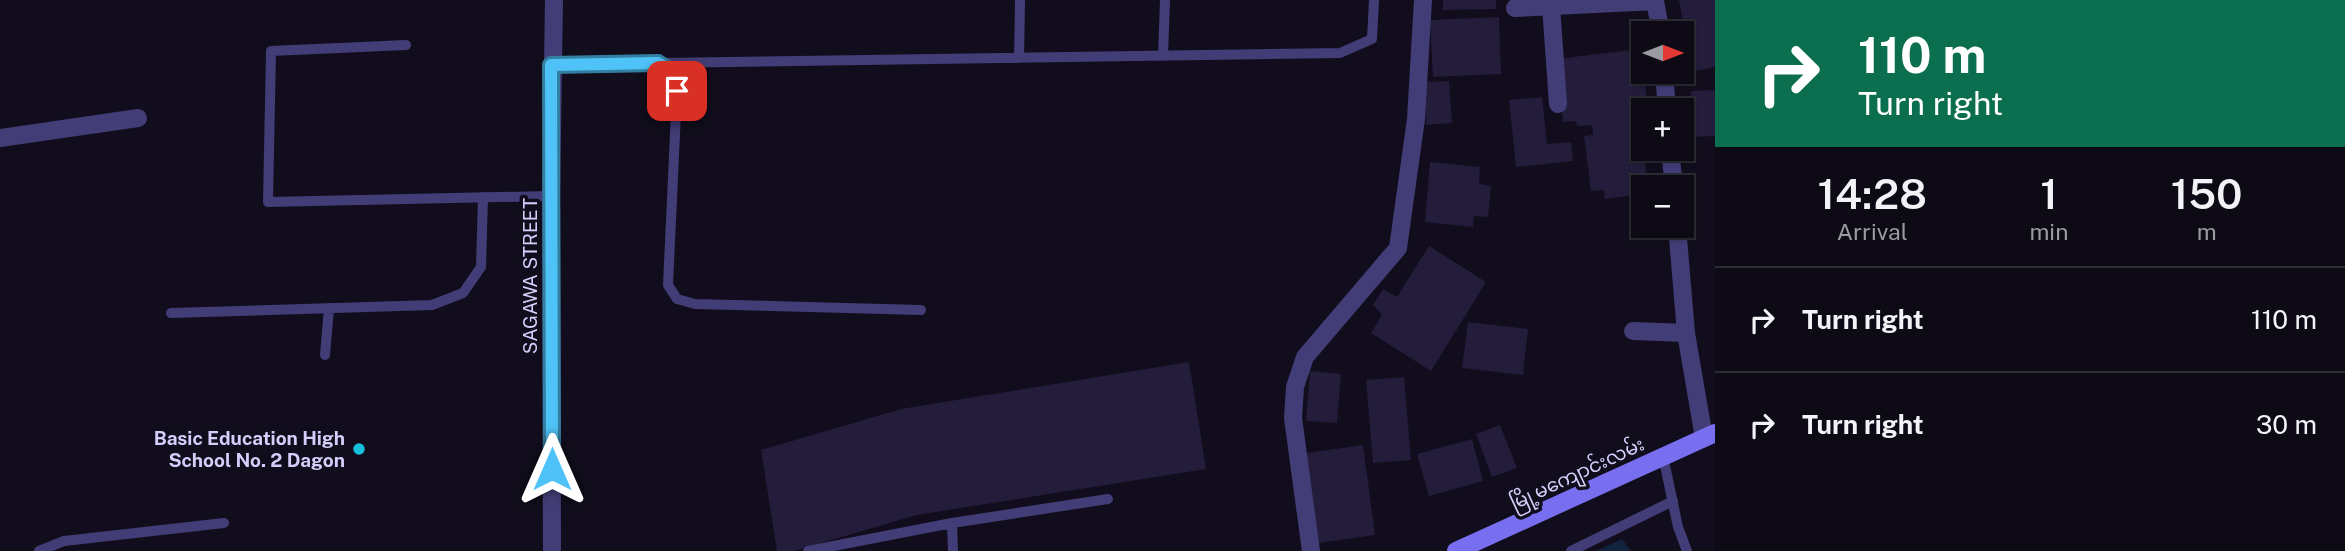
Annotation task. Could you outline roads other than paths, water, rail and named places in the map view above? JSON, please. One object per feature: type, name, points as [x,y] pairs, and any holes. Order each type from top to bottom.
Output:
[{"type":"main road","name":"မြို့မကျောင်းလမ်း","points":[[1456,551],[1710,436]]},
{"type":"street","name":"SAGAWA STREET","points":[[552,551],[551,65],[554,0]]},
{"type":"street","points":[[1311,551],[1293,418],[1295,387],[1305,357],[1398,248],[1416,119],[1423,0]]},
{"type":"street","points":[[1515,8],[1655,1],[1659,21]]},
{"type":"street","points":[[1551,6],[1558,104]]},
{"type":"street","points":[[0,138],[138,118]]},
{"type":"street","points":[[1678,238],[1686,333],[1710,436]]},
{"type":"street","points":[[1633,331],[1686,333]]},
{"type":"lane","points":[[1018,58],[1020,0]]},
{"type":"lane","points":[[1163,56],[1164,0]]},
{"type":"lane","points":[[551,65],[1340,53],[1372,39],[1374,0]]},
{"type":"lane","points":[[406,45],[271,51],[268,202],[551,196]]},
{"type":"lane","points":[[658,63],[675,74],[677,91],[668,285],[677,299],[695,304],[921,310]]},
{"type":"lane","points":[[171,313],[432,305],[463,293],[481,267],[483,197]]},
{"type":"lane","points":[[325,355],[329,308]]},
{"type":"lane","points":[[1663,456],[1687,551]]},
{"type":"lane","points":[[807,551],[952,523],[1108,499]]},
{"type":"lane","points":[[1571,551],[1673,501]]},
{"type":"lane","points":[[39,551],[224,523]]},
{"type":"lane","points":[[952,523],[953,551]]},
{"type":"water","points":[[1622,539],[1631,551],[1596,551]]},
{"type":"place","name":"Basic Education High School No. 2 Dagon","points":[[359,449]]}]
